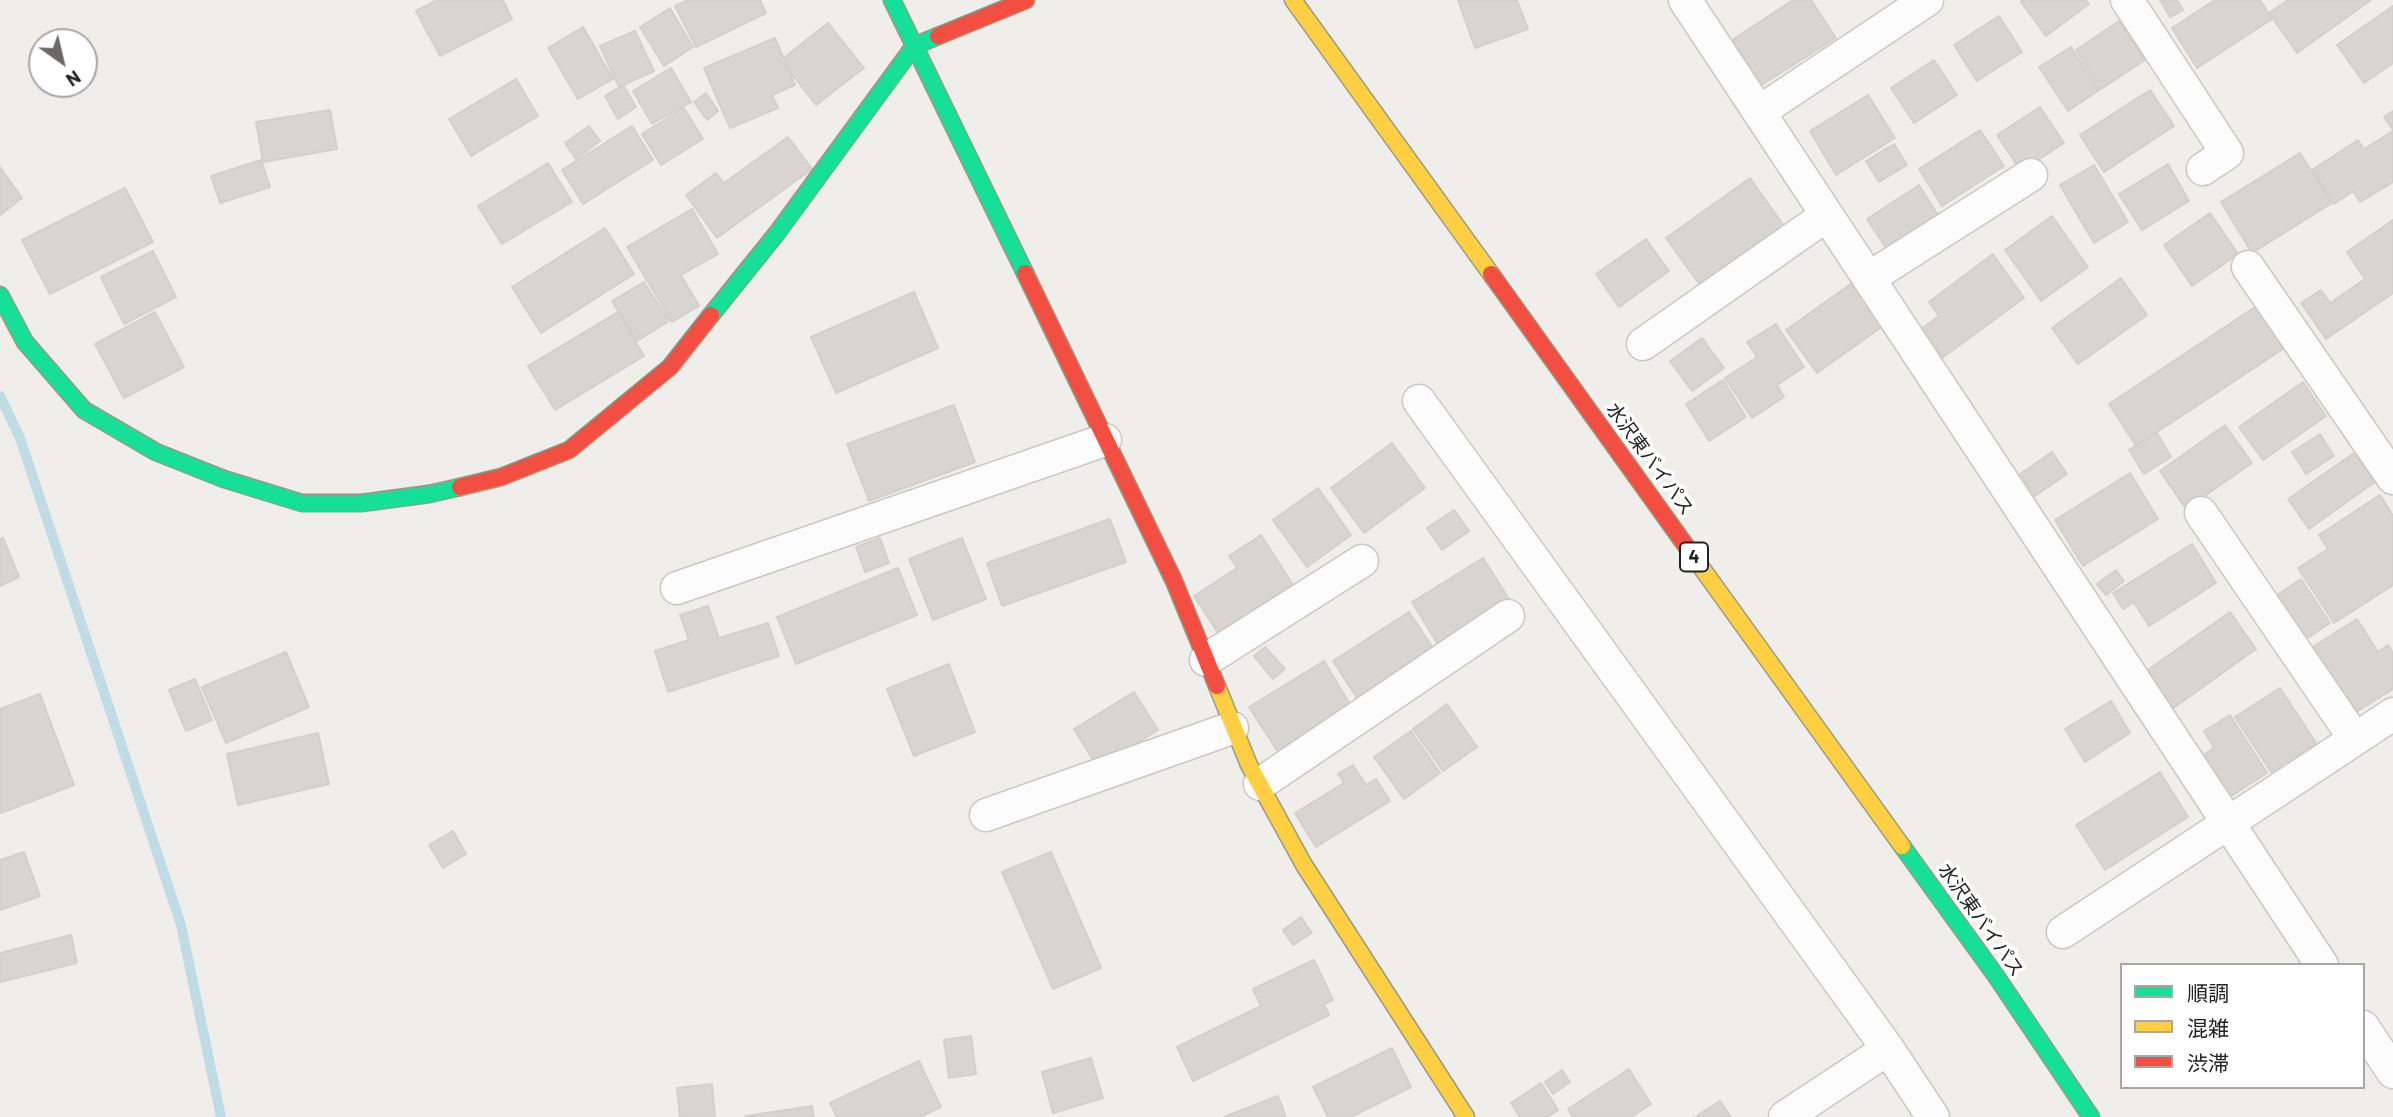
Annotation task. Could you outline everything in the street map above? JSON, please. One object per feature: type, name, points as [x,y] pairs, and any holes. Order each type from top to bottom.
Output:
[{"type":"main road","points":[[892,0],[1174,581],[1232,728],[1260,784],[1304,865],[1466,1117]]},
{"type":"main road","points":[[0,295],[25,342],[84,410],[156,452],[224,479],[302,503],[361,503],[429,494],[501,477],[569,450],[670,367],[777,233],[914,46],[1026,0]]},
{"type":"main road","name":"水沢東バイパス","points":[[1293,0],[1997,976],[2091,1117]]},
{"type":"street","points":[[1685,0],[2321,963]]},
{"type":"street","points":[[1759,112],[1927,0]]},
{"type":"street","points":[[2127,0],[2227,153],[2203,169]]},
{"type":"street","points":[[1869,278],[2031,175]]},
{"type":"street","points":[[1643,344],[1827,215]]},
{"type":"street","points":[[2248,267],[2393,478]]},
{"type":"street","points":[[1419,401],[1888,1049],[1933,1117]]},
{"type":"street","points":[[677,587],[1105,440]]},
{"type":"street","points":[[2201,513],[2355,739]]},
{"type":"street","points":[[1206,660],[1362,561]]},
{"type":"street","points":[[1260,784],[1508,616]]},
{"type":"street","points":[[2063,932],[2393,714]]},
{"type":"street","points":[[986,815],[1232,728]]},
{"type":"street","points":[[2365,1030],[2393,1072]]},
{"type":"street","points":[[1785,1117],[1888,1049]]},
{"type":"building","points":[[437,0],[503,0],[512,19],[440,56],[416,11]]},
{"type":"building","points":[[688,0],[760,0],[766,13],[696,47],[675,6]]},
{"type":"building","points":[[1458,0],[1517,0],[1528,29],[1475,48]]},
{"type":"building","points":[[1793,0],[1811,0],[1836,38],[1760,86],[1731,41]]},
{"type":"building","points":[[2086,0],[2089,4],[2046,36],[2021,2]]},
{"type":"building","points":[[2160,0],[2177,0],[2183,10],[2170,17]]},
{"type":"building","points":[[2215,0],[2260,0],[2272,19],[2197,68],[2172,28]]},
{"type":"building","points":[[2288,0],[2371,0],[2297,53],[2269,13]]},
{"type":"building","points":[[2393,6],[2393,63],[2364,83],[2337,45]]},
{"type":"building","points":[[670,8],[693,47],[664,66],[640,27]]},
{"type":"building","points":[[1999,16],[2022,52],[1977,81],[1954,45]]},
{"type":"building","points":[[2119,21],[2145,60],[2101,89],[2076,50]]},
{"type":"building","points":[[828,23],[864,68],[816,105],[781,60]]},
{"type":"building","points":[[583,27],[613,79],[578,99],[548,48]]},
{"type":"building","points":[[635,31],[654,71],[619,87],[600,46]]},
{"type":"building","points":[[775,38],[795,85],[772,95],[778,108],[730,128],[704,68]]},
{"type":"building","points":[[2071,47],[2099,90],[2068,111],[2039,67]]},
{"type":"building","points":[[1934,60],[1957,95],[1914,123],[1891,88]]},
{"type":"building","points":[[671,68],[691,102],[652,124],[633,91]]},
{"type":"building","points":[[516,79],[538,116],[471,156],[449,119]]},
{"type":"building","points":[[623,85],[636,107],[618,119],[605,96]]},
{"type":"building","points":[[2150,90],[2174,126],[2104,172],[2080,135]]},
{"type":"building","points":[[706,93],[718,111],[707,120],[694,102]]},
{"type":"building","points":[[1868,95],[1895,138],[1836,175],[1810,131]]},
{"type":"building","points":[[2040,107],[2064,143],[2021,171],[1997,135]]},
{"type":"building","points":[[684,108],[703,139],[661,165],[642,134]]},
{"type":"building","points":[[330,110],[337,149],[263,162],[256,122]]},
{"type":"building","points":[[2393,111],[2393,130],[2384,117]]},
{"type":"building","points":[[589,126],[600,141],[576,159],[565,143]]},
{"type":"building","points":[[632,126],[653,160],[583,204],[562,170]]},
{"type":"building","points":[[1980,130],[2004,166],[1942,206],[1919,169]]},
{"type":"building","points":[[2393,131],[2393,182],[2360,202],[2353,191],[2334,204],[2312,170],[2358,140],[2364,149]]},
{"type":"building","points":[[788,137],[812,169],[717,238],[686,195],[716,173],[724,183]]},
{"type":"building","points":[[1894,144],[1907,165],[1879,182],[1866,161]]},
{"type":"building","points":[[2300,153],[2332,203],[2252,253],[2221,202]]},
{"type":"building","points":[[261,160],[270,187],[220,203],[211,176]]},
{"type":"building","points":[[548,163],[572,202],[502,244],[478,206]]},
{"type":"building","points":[[2168,164],[2189,201],[2142,230],[2119,194]]},
{"type":"building","points":[[2094,165],[2128,222],[2094,243],[2060,185]]},
{"type":"building","points":[[0,167],[22,198],[0,215]]},
{"type":"building","points":[[1750,178],[1784,226],[1700,285],[1666,238]]},
{"type":"building","points":[[1919,185],[1943,223],[1891,256],[1867,219]]},
{"type":"building","points":[[125,188],[153,242],[50,294],[22,240]]},
{"type":"building","points":[[692,209],[718,254],[681,275],[699,306],[672,322],[627,247]]},
{"type":"building","points":[[2210,213],[2238,254],[2192,286],[2164,245]]},
{"type":"building","points":[[2052,216],[2088,267],[2041,301],[2005,250]]},
{"type":"building","points":[[2393,220],[2393,293],[2326,339],[2301,303],[2321,290],[2330,303],[2365,279],[2347,252]]},
{"type":"building","points":[[605,228],[634,274],[541,333],[512,287]]},
{"type":"building","points":[[1646,239],[1669,271],[1619,307],[1596,274]]},
{"type":"building","points":[[153,251],[176,297],[124,324],[101,277]]},
{"type":"building","points":[[1993,254],[2024,298],[1942,358],[1921,329],[1939,316],[1929,302]]},
{"type":"building","points":[[2121,278],[2147,315],[2078,364],[2052,328]]},
{"type":"building","points":[[644,282],[669,321],[637,341],[612,301]]},
{"type":"building","points":[[1852,283],[1883,326],[1817,373],[1786,330]]},
{"type":"building","points":[[914,292],[938,348],[836,393],[811,337]]},
{"type":"building","points":[[2264,301],[2292,343],[2136,446],[2109,404]]},
{"type":"building","points":[[155,312],[184,367],[124,398],[95,344]]},
{"type":"building","points":[[618,312],[644,356],[555,410],[528,366]]},
{"type":"building","points":[[1776,324],[1804,367],[1777,385],[1784,397],[1752,418],[1725,378],[1757,357],[1747,342]]},
{"type":"building","points":[[1702,338],[1724,368],[1692,391],[1670,361]]},
{"type":"building","points":[[1723,380],[1746,417],[1709,441],[1686,404]]},
{"type":"building","points":[[2303,382],[2326,416],[2263,460],[2239,427]]},
{"type":"building","points":[[954,405],[975,462],[869,501],[847,444]]},
{"type":"building","points":[[2225,425],[2252,463],[2186,509],[2160,471]]},
{"type":"building","points":[[2157,433],[2171,457],[2144,474],[2129,450]]},
{"type":"building","points":[[2320,434],[2334,456],[2306,474],[2292,452]]},
{"type":"building","points":[[1392,443],[1425,488],[1364,533],[1331,488]]},
{"type":"building","points":[[2052,452],[2067,474],[2035,496],[2020,474]]},
{"type":"building","points":[[2354,453],[2375,482],[2309,529],[2288,499]]},
{"type":"building","points":[[2130,473],[2158,519],[2083,566],[2055,520]]},
{"type":"building","points":[[1318,488],[1351,535],[1307,567],[1273,520]]},
{"type":"building","points":[[2380,495],[2393,516],[2393,585],[2334,623],[2298,568],[2328,549],[2319,535]]},
{"type":"building","points":[[1454,510],[1469,531],[1442,550],[1427,528]]},
{"type":"building","points":[[1110,519],[1126,562],[1002,606],[987,563]]},
{"type":"building","points":[[1261,535],[1295,588],[1220,636],[1194,596],[1237,568],[1229,556]]},
{"type":"building","points":[[3,538],[19,577],[0,586],[0,539]]},
{"type":"building","points":[[880,538],[889,563],[865,572],[856,547]]},
{"type":"building","points":[[962,538],[986,599],[933,620],[909,559]]},
{"type":"building","points":[[2192,544],[2216,583],[2149,626],[2134,602],[2123,609],[2113,593]]},
{"type":"building","points":[[1483,558],[1511,602],[1439,646],[1412,602]]},
{"type":"building","points":[[898,568],[917,615],[796,664],[777,617]]},
{"type":"building","points":[[2116,570],[2124,581],[2106,595],[2097,584]]},
{"type":"building","points":[[2301,579],[2330,623],[2306,639],[2277,595]]},
{"type":"building","points":[[708,606],[719,638],[768,623],[779,656],[668,692],[655,651],[689,640],[680,615]]},
{"type":"building","points":[[1409,612],[1435,651],[1359,701],[1333,661]]},
{"type":"building","points":[[2230,612],[2256,649],[2168,712],[2142,674]]},
{"type":"building","points":[[2357,619],[2378,652],[2388,645],[2393,653],[2393,689],[2353,714],[2311,648]]},
{"type":"building","points":[[1265,647],[1285,669],[1273,679],[1254,656]]},
{"type":"building","points":[[286,652],[309,707],[226,743],[202,687]]},
{"type":"building","points":[[1324,661],[1351,706],[1278,752],[1249,707]]},
{"type":"building","points":[[949,664],[975,732],[914,756],[887,689]]},
{"type":"building","points":[[195,679],[212,720],[186,731],[169,690]]},
{"type":"building","points":[[2280,688],[2316,743],[2271,772],[2235,717]]},
{"type":"building","points":[[1134,692],[1158,730],[1098,768],[1074,729]]},
{"type":"building","points":[[40,694],[74,785],[1,813],[0,709]]},
{"type":"building","points":[[2111,701],[2130,733],[2085,762],[2065,729]]},
{"type":"building","points":[[1447,704],[1477,747],[1443,771],[1413,729]]},
{"type":"building","points":[[2230,715],[2267,773],[2222,802],[2196,760],[2214,748],[2204,731]]},
{"type":"building","points":[[1411,731],[1440,773],[1404,799],[1374,757]]},
{"type":"building","points":[[318,733],[329,784],[238,805],[227,754]]},
{"type":"building","points":[[1353,765],[1366,785],[1376,779],[1390,801],[1316,847],[1295,813],[1344,783],[1338,774]]},
{"type":"building","points":[[2160,772],[2188,817],[2105,870],[2076,825]]},
{"type":"building","points":[[453,831],[466,854],[443,868],[429,845]]},
{"type":"building","points":[[24,852],[40,896],[0,910],[0,860]]},
{"type":"building","points":[[1051,852],[1101,968],[1053,989],[1002,872]]},
{"type":"building","points":[[1301,917],[1312,933],[1293,945],[1283,930]]},
{"type":"building","points":[[71,935],[77,963],[0,982],[0,953]]},
{"type":"building","points":[[1314,960],[1333,1000],[1324,1004],[1329,1015],[1193,1081],[1177,1047],[1261,1006],[1253,989]]},
{"type":"building","points":[[971,1036],[976,1074],[949,1078],[944,1040]]},
{"type":"building","points":[[1392,1048],[1411,1087],[1351,1117],[1328,1117],[1313,1087]]},
{"type":"building","points":[[1091,1058],[1103,1098],[1053,1113],[1042,1072]]},
{"type":"building","points":[[919,1061],[941,1107],[920,1117],[837,1117],[830,1103]]},
{"type":"building","points":[[1629,1069],[1651,1104],[1631,1117],[1573,1117],[1568,1109]]},
{"type":"building","points":[[1562,1070],[1570,1082],[1553,1094],[1545,1082]]},
{"type":"building","points":[[1541,1083],[1558,1110],[1547,1117],[1520,1117],[1511,1103]]},
{"type":"building","points":[[712,1084],[715,1117],[680,1117],[677,1088]]},
{"type":"building","points":[[1278,1096],[1286,1117],[1224,1117]]},
{"type":"building","points":[[1720,1101],[1731,1117],[1695,1117]]},
{"type":"building","points":[[812,1106],[814,1117],[746,1116]]},
{"type":"waterway","points":[[0,396],[20,438],[181,925],[221,1117]]},
{"type":"traffic: fast","points":[[892,0],[1025,273]]},
{"type":"traffic: fast","points":[[711,315],[777,233],[914,46],[938,36]]},
{"type":"traffic: fast","points":[[0,295],[25,342],[84,410],[156,452],[224,479],[302,503],[361,503],[460,487]]},
{"type":"traffic: fast","points":[[1902,846],[1996,976],[2091,1117]]},
{"type":"traffic: slow","points":[[1293,0],[1491,274]]},
{"type":"traffic: slow","points":[[1696,560],[1902,846]]},
{"type":"traffic: slow","points":[[1217,686],[1249,765],[1304,865],[1466,1117]]},
{"type":"traffic: jam","points":[[938,36],[1026,0]]},
{"type":"traffic: jam","points":[[1025,273],[1174,581],[1217,686]]},
{"type":"traffic: jam","points":[[1491,274],[1696,560]]},
{"type":"traffic: jam","points":[[460,487],[501,477],[569,450],[670,367],[711,315]]}]
